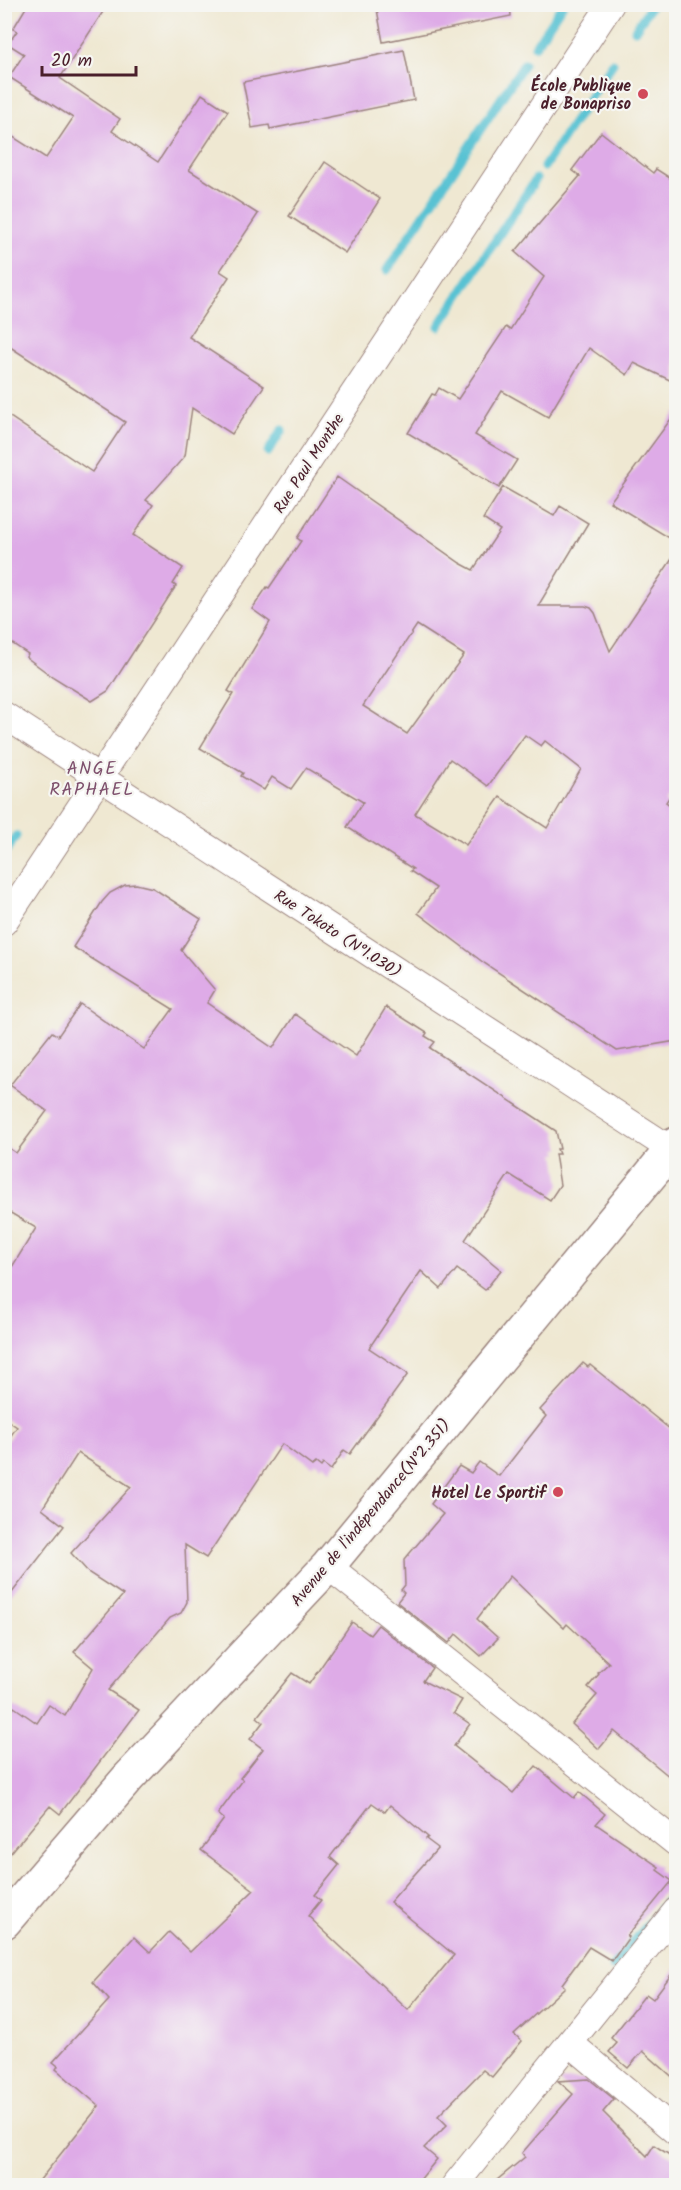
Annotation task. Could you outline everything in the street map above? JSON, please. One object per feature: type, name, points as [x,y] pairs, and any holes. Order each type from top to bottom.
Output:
[{"type":"main road","name":"Avenue de l'indépendance(N°2.351)","points":[[4,1922],[128,1778],[328,1566],[674,1147]]},
{"type":"street","name":"Rue Paul Monthe","points":[[4,922],[611,4]]},
{"type":"street","name":"Rue Tokoto (N°1.030)","points":[[4,715],[674,1147]]},
{"type":"street","points":[[328,1566],[676,1843]]},
{"type":"street","points":[[454,2186],[676,1911]]},
{"type":"street","points":[[570,2043],[676,2132]]},
{"type":"building","points":[[28,4],[108,4],[60,78],[120,119],[112,131],[158,162],[202,94],[228,111],[189,170],[258,214],[220,271],[229,277],[189,337],[264,386],[232,434],[192,408],[185,456],[146,500],[153,505],[133,535],[183,568],[173,584],[176,586],[108,691],[92,701],[50,675],[26,657],[28,654],[4,638],[4,413],[92,472],[125,422],[4,343],[4,131],[46,158],[73,118],[9,77],[24,54],[8,44],[17,31],[13,29]]},
{"type":"building","points":[[376,4],[510,4],[511,16],[383,42]]},
{"type":"building","points":[[404,50],[414,100],[270,129],[269,125],[252,128],[243,82]]},
{"type":"building","points":[[601,132],[653,173],[656,169],[676,182],[676,383],[634,363],[627,375],[589,348],[548,417],[502,391],[475,435],[517,460],[499,488],[408,433],[432,394],[435,395],[439,388],[458,399],[506,327],[510,330],[544,277],[515,252],[580,176],[572,170]]},
{"type":"building","points":[[325,162],[380,199],[345,253],[289,216]]},
{"type":"building","points":[[676,412],[676,542],[610,502]]},
{"type":"building","points":[[337,477],[473,570],[500,530],[483,519],[503,487],[554,516],[560,506],[588,523],[538,606],[591,608],[610,651],[676,553],[676,787],[666,802],[676,810],[676,1041],[617,1051],[484,963],[418,913],[436,888],[410,871],[413,869],[347,827],[363,802],[306,768],[291,789],[272,777],[264,790],[241,776],[243,773],[200,748],[233,694],[228,691],[270,622],[252,609],[301,541],[297,538]],"holes":[[[417,625],[464,655],[407,734],[363,706]],[[525,735],[541,746],[545,741],[581,769],[547,828],[500,797],[466,845],[415,814],[450,759],[488,786]]]},
{"type":"building","points":[[136,884],[153,888],[201,919],[181,950],[215,990],[207,1003],[273,1048],[295,1014],[356,1056],[386,1007],[427,1033],[425,1036],[435,1042],[430,1048],[556,1131],[560,1149],[557,1149],[559,1154],[555,1154],[560,1185],[550,1200],[509,1174],[465,1240],[501,1270],[485,1290],[457,1269],[441,1289],[421,1271],[369,1348],[408,1374],[350,1454],[344,1450],[331,1470],[323,1464],[321,1467],[316,1463],[312,1466],[282,1444],[206,1558],[185,1545],[187,1602],[181,1613],[170,1618],[108,1690],[139,1710],[60,1814],[50,1806],[4,1861],[4,1704],[13,1709],[14,1707],[37,1723],[49,1705],[65,1716],[93,1668],[74,1652],[123,1595],[89,1573],[71,1553],[131,1487],[78,1453],[42,1509],[64,1526],[4,1603],[4,1445],[17,1427],[4,1418],[4,1280],[36,1228],[4,1209],[4,1145],[16,1153],[47,1111],[10,1085],[52,1032],[58,1036],[80,1004],[144,1049],[173,1009],[73,947],[110,893],[125,885]]},
{"type":"building","points":[[583,1363],[588,1367],[590,1365],[676,1434],[676,1782],[614,1731],[599,1749],[572,1724],[597,1695],[588,1687],[609,1663],[567,1624],[564,1628],[510,1576],[477,1619],[498,1638],[481,1656],[456,1634],[449,1643],[397,1602],[404,1593],[401,1590],[405,1585],[404,1560],[443,1514],[431,1504],[459,1466],[471,1473],[479,1462],[499,1476],[546,1416],[540,1410]]},
{"type":"building","points":[[352,1622],[370,1635],[378,1625],[432,1668],[423,1681],[462,1700],[454,1713],[470,1724],[454,1746],[513,1793],[536,1766],[574,1798],[579,1792],[605,1814],[596,1824],[659,1867],[657,1870],[672,1881],[627,1936],[629,1937],[612,1961],[589,1947],[562,1984],[565,1987],[514,2034],[522,2041],[492,2077],[483,2070],[438,2116],[447,2125],[424,2148],[437,2159],[415,2186],[35,2186],[99,2106],[56,2069],[58,2066],[53,2062],[109,2000],[93,1982],[134,1937],[150,1952],[169,1932],[190,1952],[254,1890],[201,1850],[224,1819],[218,1814],[243,1780],[240,1778],[263,1749],[250,1739],[263,1722],[257,1717],[292,1673],[309,1684]],"holes":[[[372,1803],[385,1812],[390,1805],[438,1848],[390,1902],[454,1955],[408,2010],[308,1916],[321,1900],[315,1895],[339,1865],[330,1857]]]},
{"type":"building","points":[[676,1968],[676,2080],[643,2051],[628,2068],[609,2052],[617,2043],[611,2038],[646,1994],[653,1999]]},
{"type":"building","points":[[589,2079],[614,2099],[603,2112],[647,2156],[654,2145],[676,2159],[676,2186],[491,2185],[525,2157],[522,2153],[573,2094],[558,2081]]},
{"type":"waterway","points":[[535,46],[563,4]]},
{"type":"waterway","points":[[635,30],[652,4]]},
{"type":"waterway","points":[[544,167],[613,63]]},
{"type":"waterway","points":[[387,270],[524,64]]},
{"type":"waterway","points":[[439,326],[536,179]]},
{"type":"waterway","points":[[268,452],[282,430]]},
{"type":"waterway","points":[[4,854],[16,836]]},
{"type":"waterway","points":[[613,1967],[676,1890]]},
{"type":"place","name":"École Publique de Bonapriso","points":[[643,94]]},
{"type":"place","name":"Hotel Le Sportif","points":[[558,1492]]},
{"type":"district","name":"ANGE RAPHAEL","points":[[92,778]]}]
